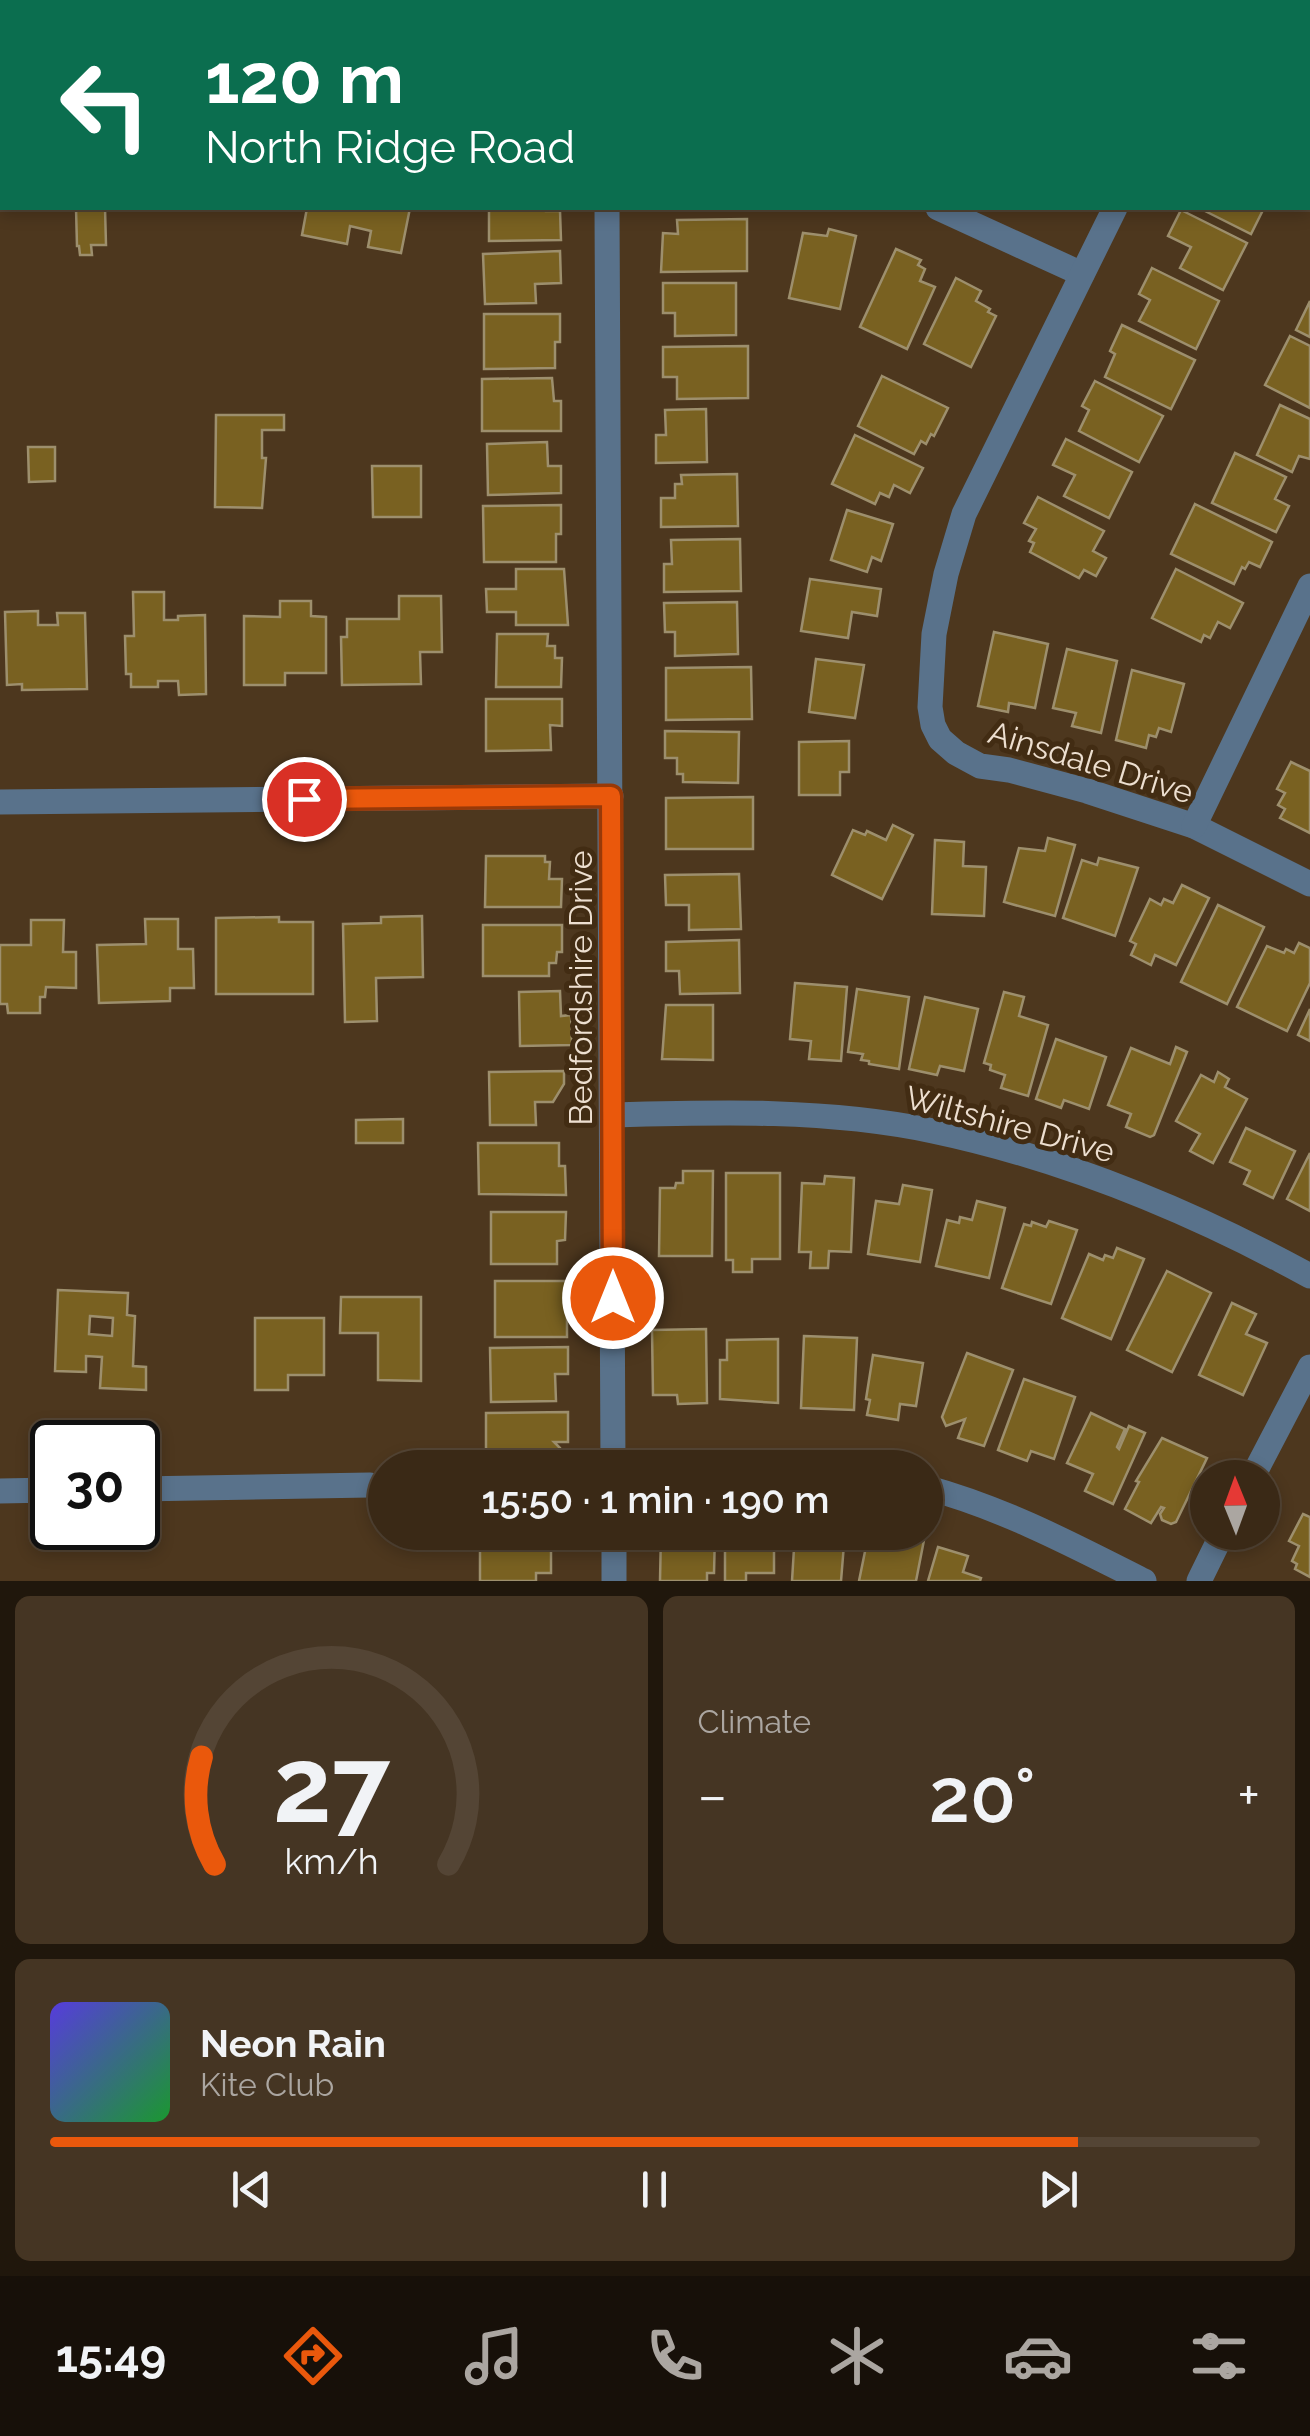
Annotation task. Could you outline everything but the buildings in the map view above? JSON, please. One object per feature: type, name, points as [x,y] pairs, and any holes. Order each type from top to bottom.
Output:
[{"type":"street","name":"Bedfordshire Drive","points":[[607,210],[613,1450]]},
{"type":"street","points":[[942,210],[1082,274]]},
{"type":"street","name":"Ainsdale Drive","points":[[1114,210],[964,514],[934,634],[930,707],[933,725],[948,746],[980,766],[1056,782],[1194,826],[1310,884]]},
{"type":"street","points":[[1194,826],[1310,586]]},
{"type":"street","points":[[0,802],[611,796]]},
{"type":"street","name":"Wiltshire Drive","points":[[613,1115],[738,1112],[832,1117],[932,1131],[1104,1179],[1250,1243],[1310,1276]]},
{"type":"street","points":[[1261,1460],[1310,1367]]},
{"type":"street","points":[[160,1489],[368,1485]]},
{"type":"street","points":[[0,1491],[30,1490]]},
{"type":"street","points":[[943,1493],[988,1506],[1144,1581]]},
{"type":"street","points":[[614,1550],[614,1581]]},
{"type":"street","points":[[1199,1581],[1214,1550]]},
{"type":"route","points":[[304,799],[611,796],[613,1298]]}]
